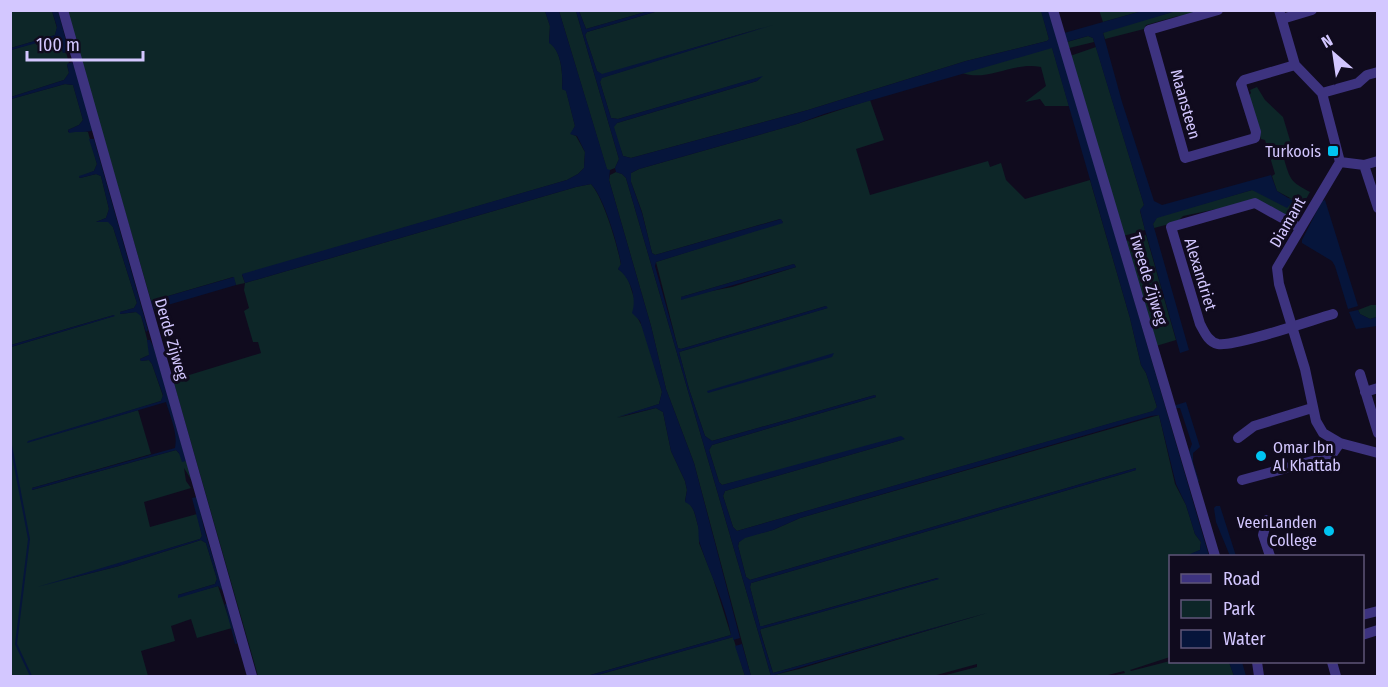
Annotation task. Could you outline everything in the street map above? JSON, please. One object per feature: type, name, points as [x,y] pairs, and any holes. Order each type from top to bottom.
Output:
[{"type":"street","name":"Derde Zijweg","points":[[63,10],[252,676]]},
{"type":"street","name":"Tweede Zijweg","points":[[1053,10],[1215,555]]},
{"type":"street","name":"Maansteen","points":[[1218,10],[1149,30],[1185,158],[1255,138],[1256,132],[1241,84],[1244,80],[1295,65]]},
{"type":"street","points":[[1312,10],[1280,15],[1295,65],[1322,93],[1340,162],[1364,165],[1377,160]]},
{"type":"street","points":[[1322,93],[1358,83],[1367,75],[1377,72]]},
{"type":"street","name":"Diamant","points":[[1340,162],[1277,268],[1279,284],[1305,369],[1312,408],[1323,433],[1340,443],[1377,453]]},
{"type":"street","points":[[1364,165],[1377,208]]},
{"type":"street","name":"Alexandriet","points":[[1300,228],[1255,203],[1170,227],[1200,324],[1208,338],[1218,344],[1244,340],[1333,314]]},
{"type":"street","points":[[1359,374],[1377,433]]},
{"type":"street","points":[[1365,392],[1377,388]]},
{"type":"street","points":[[1238,438],[1254,426],[1312,408]]},
{"type":"street","points":[[1242,480],[1331,456],[1340,443]]},
{"type":"street","points":[[1267,520],[1263,535],[1270,555]]},
{"type":"green space","points":[[1041,10],[1049,39],[1047,41],[966,61],[808,110],[631,158],[623,156],[613,127],[617,123],[757,81],[761,77],[618,119],[611,118],[600,82],[601,78],[768,26],[602,75],[597,71],[585,35],[587,32],[658,11]]},
{"type":"green space","points":[[1099,10],[1142,10],[1142,11],[1103,22]]},
{"type":"green space","points":[[11,11],[52,11],[57,28],[55,35],[11,48]]},
{"type":"green space","points":[[67,11],[545,11],[550,26],[549,42],[559,57],[562,89],[566,90],[575,126],[571,134],[576,136],[585,152],[584,168],[567,180],[242,275],[245,283],[236,285],[233,277],[151,301]]},
{"type":"green space","points":[[559,11],[576,11],[619,159],[615,168],[610,170],[607,170]]},
{"type":"green space","points":[[579,11],[649,11],[586,29]]},
{"type":"green space","points":[[1176,11],[1212,11],[1181,18],[1178,16],[1146,25],[1144,29],[1105,39],[1103,33],[1108,30]]},
{"type":"green space","points":[[1088,36],[1093,38],[1094,42],[1069,48],[1067,42]]},
{"type":"green space","points":[[60,37],[63,53],[66,52],[69,63],[67,65],[69,73],[64,80],[11,97],[11,50]]},
{"type":"green space","points":[[1052,47],[1069,106],[1045,106],[1040,99],[1025,102],[1046,86],[1041,67],[1021,67],[982,75],[962,73]]},
{"type":"green space","points":[[1096,47],[1144,205],[1140,211],[1145,230],[1123,236],[1070,56]]},
{"type":"green space","points":[[65,84],[73,85],[83,120],[68,132],[81,130],[88,132],[97,164],[94,171],[79,177],[96,174],[101,176],[109,209],[106,218],[96,222],[109,222],[113,227],[137,303],[134,308],[120,312],[120,314],[136,312],[141,315],[150,351],[149,355],[140,359],[141,361],[149,360],[152,364],[163,396],[161,401],[28,442],[138,410],[151,454],[32,488],[32,490],[176,450],[186,461],[197,489],[184,468],[186,481],[191,488],[144,502],[150,527],[197,514],[202,536],[200,539],[64,580],[119,566],[201,540],[206,543],[217,579],[215,584],[178,595],[178,597],[218,586],[232,628],[197,638],[191,619],[171,626],[175,641],[141,651],[148,676],[11,676],[11,347],[114,316],[11,345],[11,99]]},
{"type":"green space","points":[[1257,87],[1265,100],[1283,117],[1292,147],[1284,159],[1290,176],[1295,183],[1310,192],[1294,220],[1255,201],[1183,216],[1177,222],[1154,228],[1153,224],[1157,217],[1252,190],[1292,199],[1277,191],[1272,176],[1275,174],[1265,140],[1261,139],[1248,97],[1250,90]]},
{"type":"green space","points":[[870,100],[884,140],[856,149],[870,195],[988,161],[990,167],[1001,163],[1006,180],[1025,199],[1090,180],[1130,318],[1141,365],[1146,373],[1157,407],[1154,411],[737,531],[733,527],[723,496],[725,491],[905,439],[722,485],[709,450],[712,445],[876,397],[875,395],[712,441],[705,436],[679,352],[827,308],[826,306],[678,348],[656,262],[783,222],[780,219],[655,255],[652,253],[642,212],[631,182],[631,173]],"holes":[[[794,264],[796,267],[732,287],[681,297]]]},
{"type":"green space","points":[[616,172],[626,178],[771,676],[751,676],[694,463],[666,389],[651,326],[609,180],[610,175]]},
{"type":"green space","points":[[591,184],[596,190],[609,222],[621,265],[618,269],[625,274],[629,282],[635,301],[636,315],[644,330],[662,392],[659,404],[617,418],[656,408],[663,412],[671,451],[685,481],[687,490],[685,501],[694,511],[700,533],[699,543],[731,635],[587,676],[258,676],[173,380],[261,353],[258,342],[253,342],[244,311],[249,308],[244,290],[245,283]]},
{"type":"green space","points":[[1146,235],[1176,340],[1156,346],[1126,241]]},
{"type":"green space","points":[[1377,305],[1377,317],[1370,319],[1360,314],[1358,310]]},
{"type":"green space","points":[[1159,415],[1175,484],[1186,505],[1195,534],[1201,542],[1200,550],[1189,555],[1169,555],[1169,657],[1130,670],[1169,661],[1229,663],[1234,676],[1111,676],[1125,673],[1124,671],[1104,676],[942,676],[977,667],[977,664],[933,676],[774,676],[987,613],[773,673],[761,629],[938,579],[763,626],[760,626],[751,583],[1136,470],[1136,468],[750,580],[746,577],[739,542],[745,537],[773,530],[800,518]]},
{"type":"green space","points":[[733,637],[745,676],[594,676]]},
{"type":"water","points":[[52,11],[58,11],[69,51],[63,53],[59,37],[11,50],[11,48],[55,35],[57,27]]},
{"type":"water","points":[[545,11],[559,11],[607,169],[610,170],[609,180],[651,326],[666,389],[694,463],[740,638],[733,640],[733,637],[594,676],[587,676],[731,635],[721,600],[699,542],[694,512],[685,502],[687,490],[685,481],[671,451],[663,412],[656,408],[617,417],[659,404],[662,392],[640,321],[632,313],[634,301],[632,289],[623,273],[618,269],[621,264],[610,222],[601,199],[591,184],[245,283],[242,274],[567,180],[578,174],[584,168],[585,152],[577,136],[570,134],[575,126],[566,91],[562,89],[559,57],[549,43],[550,26]]},
{"type":"water","points":[[576,11],[579,11],[586,29],[649,11],[658,11],[587,32],[585,35],[597,71],[602,74],[773,25],[602,78],[600,82],[611,118],[618,119],[763,76],[757,81],[617,123],[614,127],[623,156],[631,158],[808,110],[966,61],[1047,41],[1049,39],[1041,11],[1049,11],[1057,35],[1142,11],[1176,11],[1103,33],[1122,102],[1154,201],[1162,205],[1271,175],[1277,191],[1293,201],[1287,208],[1252,190],[1157,218],[1153,224],[1189,350],[1180,353],[1140,210],[1144,205],[1093,38],[1088,36],[1059,44],[1209,555],[1188,555],[1200,550],[1201,542],[1195,534],[1186,505],[1176,484],[1159,415],[1151,416],[800,518],[739,542],[746,577],[750,580],[1136,468],[1136,470],[751,583],[760,626],[763,626],[939,579],[761,629],[773,673],[987,613],[771,676],[626,178],[616,172],[615,168],[619,159]],"holes":[[[1052,48],[1130,318],[1141,365],[1146,373],[1157,407],[1153,411],[737,531],[733,527],[723,496],[725,491],[905,439],[901,436],[722,485],[709,450],[712,445],[876,397],[875,395],[712,441],[705,436],[679,352],[828,308],[826,306],[678,348],[655,266],[656,262],[783,223],[781,219],[655,255],[652,253],[631,182],[631,173]]]},
{"type":"water","points":[[72,62],[77,71],[94,130],[69,133],[68,130],[79,125],[83,120],[73,85],[65,84],[11,99],[11,97],[64,80],[69,73],[67,64]]},
{"type":"water","points":[[89,139],[94,139],[148,330],[146,332],[141,316],[136,312],[120,314],[120,312],[134,308],[137,303],[113,227],[108,222],[96,222],[106,218],[109,209],[101,176],[96,174],[80,178],[79,176],[94,171],[97,164]]},
{"type":"water","points":[[1325,200],[1358,306],[1348,309],[1332,261],[1302,243],[1322,201]]},
{"type":"water","points":[[794,264],[796,267],[681,300],[681,297]]},
{"type":"water","points":[[234,277],[236,285],[154,309],[151,301]]},
{"type":"water","points":[[1358,310],[1360,314],[1370,319],[1377,317],[1377,326],[1356,329],[1349,312]]},
{"type":"water","points":[[115,316],[11,347],[11,345]]},
{"type":"water","points":[[147,340],[150,340],[154,348],[186,461],[182,462],[176,450],[32,490],[32,488],[175,448],[175,431],[166,402],[27,443],[161,401],[163,395],[152,364],[149,360],[141,361],[140,359],[149,355]]},
{"type":"water","points":[[834,353],[832,357],[708,393],[707,391]]},
{"type":"water","points":[[1186,402],[1200,447],[1193,453],[1193,462],[1199,481],[1197,482],[1189,452],[1192,444],[1180,408],[1175,408],[1176,405]]},
{"type":"water","points":[[197,497],[223,591],[218,586],[178,598],[178,595],[215,584],[217,579],[206,543],[201,540],[119,566],[37,587],[200,539],[202,536],[192,498]]},
{"type":"water","points":[[1220,506],[1236,555],[1230,555],[1216,522],[1214,508]]},
{"type":"water","points":[[742,644],[751,676],[745,676],[735,646]]},
{"type":"water","points":[[1229,663],[1242,663],[1246,676],[1234,676]]},
{"type":"waterway","points":[[10,440],[29,539],[16,644],[31,676]]},
{"type":"waterway","points":[[226,605],[236,643]]},
{"type":"place","name":"Turkoois","points":[[1333,151]]},
{"type":"place","name":"Omar Ibn Al Khattab","points":[[1261,456]]},
{"type":"place","name":"VeenLanden College","points":[[1329,531]]}]
